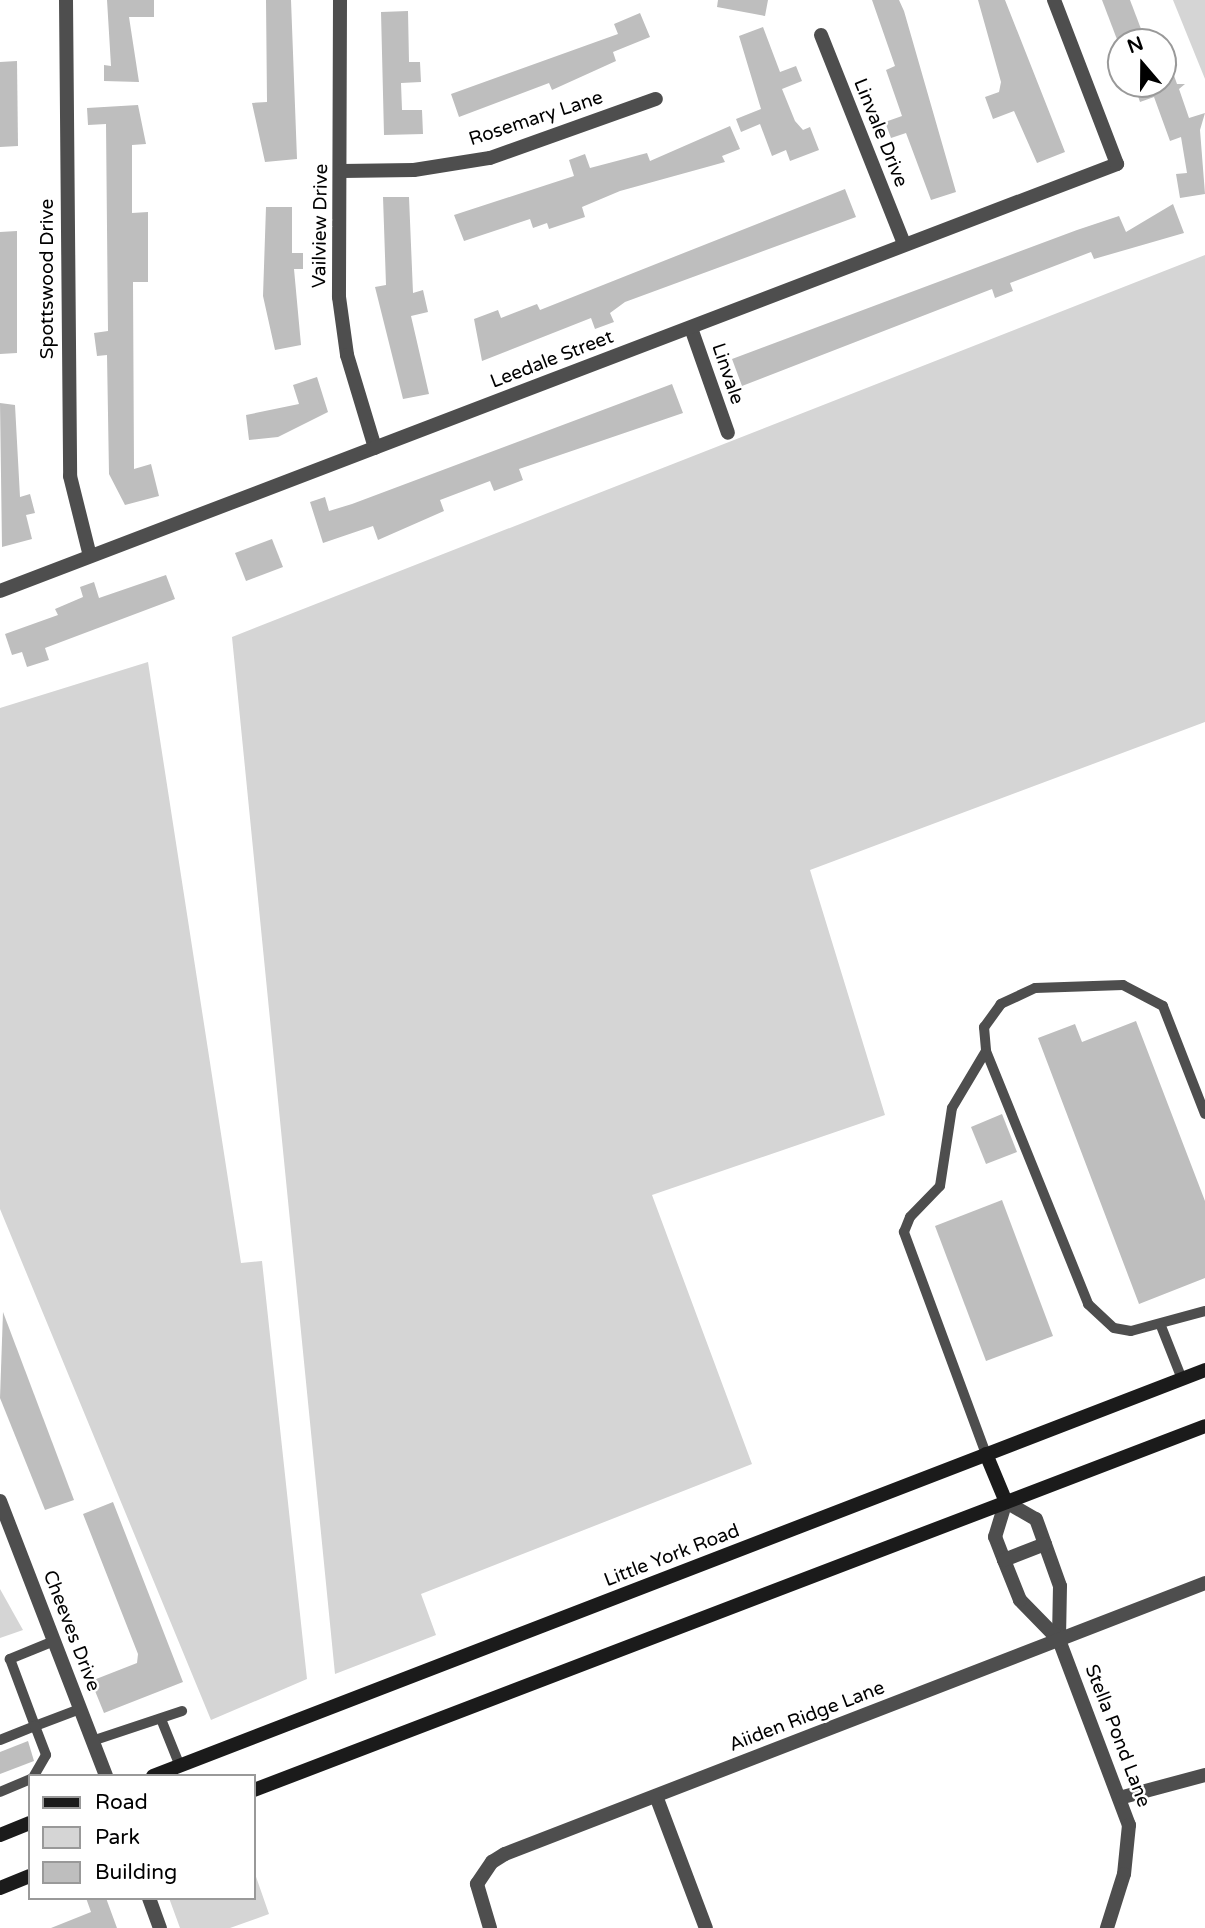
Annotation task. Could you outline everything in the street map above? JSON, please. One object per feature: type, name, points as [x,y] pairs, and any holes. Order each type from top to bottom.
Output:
[{"type":"main road","name":"Little York Road","points":[[158,1774],[1205,1370]]},
{"type":"main road","points":[[256,1789],[1205,1426]]},
{"type":"main road","points":[[986,1454],[1006,1502]]},
{"type":"main road","points":[[0,1835],[28,1824]]},
{"type":"main road","points":[[0,1888],[28,1877]]},
{"type":"street","name":"Spottswood Drive","points":[[66,0],[70,476],[90,556]]},
{"type":"street","name":"Vailview Drive","points":[[340,0],[342,171],[339,298],[347,355],[375,447]]},
{"type":"street","name":"Leedale Street","points":[[0,591],[1117,164],[1054,0]]},
{"type":"street","name":"Linvale Drive","points":[[821,35],[904,244]]},
{"type":"street","name":"Rosemary Lane","points":[[342,171],[414,170],[490,158],[656,99]]},
{"type":"street","name":"Linvale","points":[[691,328],[727,433]]},
{"type":"street","name":"Cheeves Drive","points":[[0,1501],[105,1774]]},
{"type":"street","name":"Stella Pond Lane","points":[[1059,1640],[1060,1586],[1036,1519],[1006,1502],[995,1537],[1004,1560],[1020,1600],[1059,1640],[1123,1797],[1129,1849],[1107,1928]]},
{"type":"street","points":[[1004,1560],[1045,1545]]},
{"type":"street","name":"Aiiden Ridge Lane","points":[[490,1928],[477,1884],[492,1861],[1205,1583]]},
{"type":"street","points":[[1123,1797],[1205,1775]]},
{"type":"street","points":[[656,1796],[706,1928]]},
{"type":"street","points":[[150,1900],[160,1928]]},
{"type":"lane","points":[[1205,1114],[1163,1006],[1123,985],[1048,986],[1001,1004],[984,1027],[986,1051],[1088,1304],[1114,1328],[1161,1326],[1205,1311]]},
{"type":"lane","points":[[986,1051],[952,1108],[940,1186],[910,1217],[904,1232],[986,1454]]},
{"type":"lane","points":[[1161,1326],[1182,1378]]},
{"type":"lane","points":[[35,1774],[46,1755],[10,1659],[54,1641]]},
{"type":"lane","points":[[0,1740],[80,1709]]},
{"type":"lane","points":[[92,1741],[182,1712]]},
{"type":"lane","points":[[161,1718],[180,1766]]},
{"type":"lane","points":[[0,1791],[28,1783]]},
{"type":"green space","points":[[1173,0],[1205,0],[1205,79]]},
{"type":"green space","points":[[1205,255],[1205,722],[810,870],[885,1115],[652,1195],[752,1464],[421,1594],[436,1635],[335,1674],[232,637]]},
{"type":"green space","points":[[148,662],[241,1263],[262,1261],[307,1679],[211,1720],[0,1209],[0,708]]},
{"type":"green space","points":[[0,1589],[23,1630],[0,1638]]},
{"type":"green space","points":[[256,1877],[269,1914],[230,1928],[180,1928],[170,1900],[256,1900]]},
{"type":"building","points":[[107,0],[154,0],[154,17],[129,17],[139,82],[104,81],[104,65],[111,66]]},
{"type":"building","points":[[266,0],[291,0],[297,159],[265,162],[252,103],[267,102]]},
{"type":"building","points":[[718,0],[768,0],[765,16],[717,7]]},
{"type":"building","points":[[872,0],[899,0],[904,11],[956,192],[931,200],[906,133],[891,138],[885,122],[902,116],[886,70],[895,66]]},
{"type":"building","points":[[978,0],[1005,0],[1065,152],[1037,163],[1014,111],[993,119],[985,97],[999,92],[1001,82]]},
{"type":"building","points":[[1102,0],[1130,0],[1141,28],[1113,28]]},
{"type":"building","points":[[408,11],[409,62],[420,62],[421,82],[401,83],[402,110],[422,110],[423,134],[384,135],[381,12]]},
{"type":"building","points":[[640,13],[650,37],[613,52],[616,61],[552,90],[549,83],[459,117],[451,94],[618,34],[614,24]]},
{"type":"building","points":[[763,27],[780,72],[796,66],[802,81],[782,89],[795,121],[803,130],[810,127],[819,150],[790,161],[786,150],[772,156],[760,124],[741,132],[736,119],[761,109],[739,36]]},
{"type":"building","points":[[17,61],[18,146],[0,147],[0,62]]},
{"type":"building","points":[[1177,84],[1185,84],[1179,89],[1189,118],[1205,113],[1200,130],[1205,194],[1180,198],[1176,174],[1187,173],[1181,137],[1170,141],[1154,98],[1177,98]]},
{"type":"building","points":[[138,105],[146,144],[132,145],[132,213],[148,212],[148,282],[133,282],[134,469],[151,464],[159,496],[125,505],[109,474],[107,355],[97,356],[94,333],[108,331],[106,124],[88,125],[87,108]]},
{"type":"building","points":[[730,126],[740,149],[722,156],[725,162],[620,191],[582,207],[585,217],[549,229],[547,223],[533,228],[530,219],[464,241],[454,215],[574,176],[569,160],[585,154],[590,168],[647,153],[650,161]]},
{"type":"building","points":[[845,189],[856,217],[625,302],[610,313],[614,322],[595,329],[591,318],[482,361],[474,319],[498,310],[501,318],[537,304],[540,310]]},
{"type":"building","points":[[383,197],[409,197],[413,293],[423,290],[428,312],[411,316],[429,394],[403,399],[375,287],[386,285]]},
{"type":"building","points":[[1173,204],[1184,233],[1094,259],[1091,252],[1010,283],[1013,291],[995,298],[992,289],[742,386],[732,359],[1119,216],[1126,232]]},
{"type":"building","points":[[266,207],[292,207],[292,253],[303,253],[303,269],[294,269],[301,345],[275,350],[263,296]]},
{"type":"building","points":[[17,231],[17,353],[0,354],[0,232]]},
{"type":"building","points":[[317,377],[328,412],[278,437],[249,440],[246,415],[299,404],[293,385]]},
{"type":"building","points":[[672,384],[683,413],[519,469],[523,480],[494,491],[490,481],[440,500],[444,511],[378,540],[373,526],[323,543],[310,502],[325,497],[329,511],[352,504]]},
{"type":"building","points":[[0,403],[15,405],[20,497],[30,494],[35,513],[26,515],[32,539],[2,547]]},
{"type":"building","points":[[272,539],[283,567],[246,581],[235,553]]},
{"type":"building","points":[[166,575],[175,599],[45,648],[49,660],[27,667],[22,652],[12,655],[5,634],[58,615],[55,609],[83,597],[80,587],[94,582],[99,598]]},
{"type":"building","points":[[1136,1021],[1205,1201],[1205,1278],[1139,1304],[1038,1038],[1075,1024],[1082,1042]]},
{"type":"building","points":[[1002,1114],[1017,1152],[986,1164],[971,1127]]},
{"type":"building","points":[[1002,1200],[1053,1336],[986,1361],[935,1226]]},
{"type":"building","points":[[3,1312],[74,1500],[45,1510],[0,1398]]},
{"type":"building","points":[[113,1502],[183,1682],[104,1713],[91,1681],[137,1663],[138,1654],[83,1514]]},
{"type":"building","points":[[28,1741],[34,1761],[0,1774],[0,1752]]},
{"type":"building","points":[[87,1900],[107,1900],[117,1928],[51,1928],[91,1912]]}]
